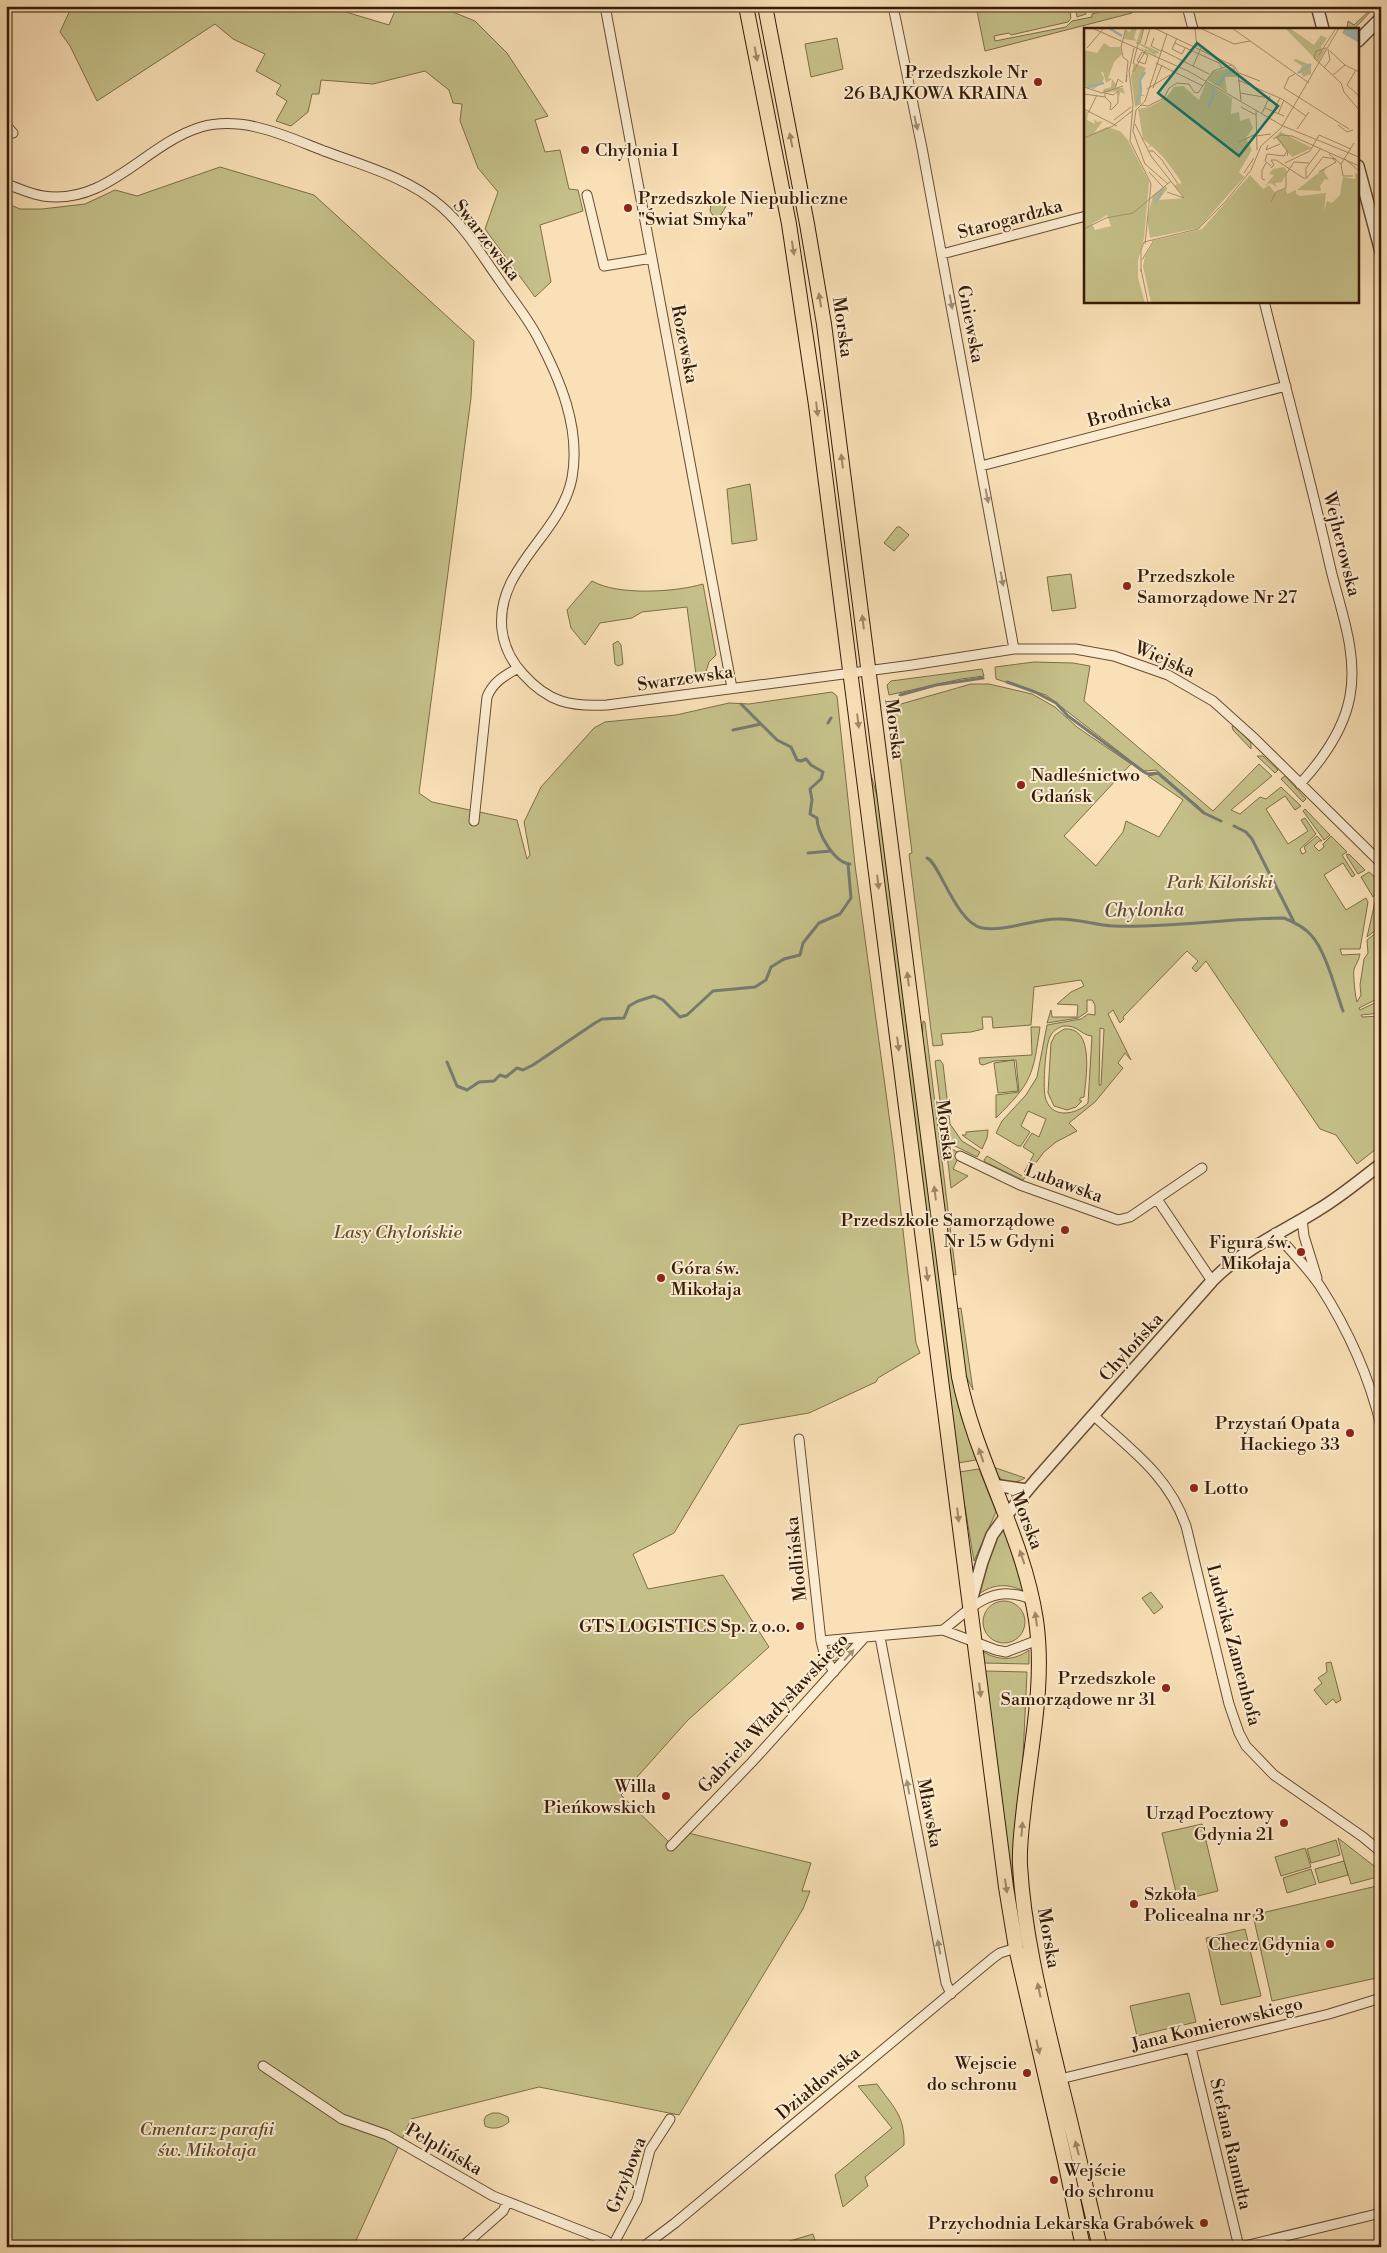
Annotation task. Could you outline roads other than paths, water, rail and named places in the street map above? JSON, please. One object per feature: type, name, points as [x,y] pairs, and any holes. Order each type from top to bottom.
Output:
[{"type":"main road","name":"Morska","points":[[746,6],[800,289],[852,673],[1006,1887],[1016,1948],[1083,2247]]},
{"type":"main road","name":"Morska","points":[[765,6],[821,306],[959,1377],[973,1431],[1021,1554],[1032,1599],[1038,1640],[1039,1676],[1020,1862],[1024,1903],[1036,1977],[1100,2247]]},
{"type":"street","name":"Rozewska","points":[[605,6],[732,688]]},
{"type":"street","name":"Gniewska","points":[[893,6],[942,254],[1014,649]]},
{"type":"street","points":[[1188,6],[1193,28]]},
{"type":"street","points":[[1317,6],[1323,28]]},
{"type":"street","points":[[1360,39],[1381,18]]},
{"type":"street","name":"Swarzewska","points":[[6,184],[46,196],[80,194],[98,188],[119,176],[168,141],[182,134],[203,126],[233,124],[271,131],[389,175],[413,186],[448,212],[472,242],[535,333],[562,390],[571,420],[574,459],[568,495],[552,524],[512,578],[502,606],[503,635],[518,668],[544,693],[564,703],[581,706],[607,705],[869,670]]},
{"type":"street","points":[[6,125],[13,133]]},
{"type":"street","points":[[1360,173],[1381,252]]},
{"type":"street","points":[[586,194],[604,266],[652,258]]},
{"type":"street","name":"Starogardzka","points":[[942,254],[1084,217]]},
{"type":"street","name":"Wejherowska","points":[[1264,302],[1347,630],[1352,671],[1350,696],[1338,730],[1320,761],[1300,784]]},
{"type":"street","name":"Brodnicka","points":[[981,466],[1286,386]]},
{"type":"street","name":"Wiejska","points":[[869,670],[1014,649],[1052,647],[1114,656],[1168,675],[1203,693],[1222,708],[1381,863]]},
{"type":"street","points":[[474,821],[487,697],[490,688],[496,682],[518,668]]},
{"type":"street","name":"Lubawska","points":[[960,1156],[1020,1185],[1118,1220],[1130,1217],[1202,1168]]},
{"type":"street","name":"Chylońska","points":[[970,1608],[982,1562],[992,1535],[1005,1517],[1212,1281],[1240,1256],[1336,1198],[1381,1164]]},
{"type":"street","points":[[1157,1199],[1212,1281]]},
{"type":"street","points":[[1302,1219],[1304,1236],[1320,1286],[1348,1336],[1362,1366],[1381,1426]]},
{"type":"street","points":[[1275,1234],[1320,1286]]},
{"type":"street","name":"Ludwika Zamenhofa","points":[[1094,1415],[1160,1477],[1180,1508],[1230,1706],[1246,1746],[1274,1775],[1363,1837],[1381,1852]]},
{"type":"street","name":"Modlińska","points":[[799,1439],[821,1641],[825,1657],[834,1672]]},
{"type":"street","points":[[993,1485],[1027,1490]]},
{"type":"street","points":[[943,1630],[970,1608],[996,1595],[1003,1593],[1032,1599]]},
{"type":"street","name":"Gabriela Władysławskiego","points":[[671,1846],[752,1762],[864,1638],[943,1630],[974,1642]]},
{"type":"street","name":"Mławska","points":[[880,1637],[946,1983],[951,1994]]},
{"type":"street","points":[[821,1641],[864,1638]]},
{"type":"street","points":[[974,1642],[1006,1652],[1038,1640]]},
{"type":"street","name":"Działdowska","points":[[643,2247],[1000,1953],[1016,1948]]},
{"type":"street","name":"Jana Komierowskiego","points":[[1060,2079],[1329,2014],[1381,1998]]},
{"type":"street","name":"Stefana Ramułta","points":[[1191,2048],[1239,2247]]},
{"type":"street","name":"Pelplińska","points":[[263,2066],[342,2119],[387,2135],[507,2203],[614,2246]]},
{"type":"street","name":"Grzybowa","points":[[614,2246],[636,2200],[650,2150],[670,2119]]},
{"type":"street","points":[[462,2247],[503,2211],[507,2203]]},
{"type":"street","points":[[1239,2247],[1381,2213]]},
{"type":"waterway","points":[[900,695],[936,685],[983,678]]},
{"type":"waterway","points":[[1007,682],[1035,692],[1056,703],[1068,716],[1144,772],[1148,774],[1158,773],[1204,813],[1221,821]]},
{"type":"waterway","name":"Chylonka","points":[[741,704],[777,740],[791,747],[797,760],[806,759],[811,765],[823,772],[821,779],[810,789],[812,800],[810,814],[817,818],[823,838],[833,853],[844,862],[850,864]]},
{"type":"waterway","points":[[828,723],[831,718]]},
{"type":"waterway","points":[[733,730],[761,724]]},
{"type":"waterway","points":[[1234,826],[1246,832],[1252,839],[1294,922]]},
{"type":"waterway","points":[[808,853],[831,851]]},
{"type":"waterway","name":"Chylonka","points":[[927,858],[932,862],[964,916],[973,924],[982,928],[1009,927],[1057,919],[1113,926],[1134,926],[1284,918],[1305,930],[1316,942],[1326,960],[1343,1011]]},
{"type":"waterway","points":[[447,1062],[457,1086],[467,1090],[479,1082],[494,1081],[500,1075],[506,1077],[517,1068],[523,1070],[533,1065],[602,1019],[624,1018],[629,1006],[638,1001],[654,996],[663,1000],[680,1017],[687,1015],[713,991],[755,987],[766,980],[771,967],[784,959],[800,955],[803,943],[819,923],[840,914],[851,898],[848,864]]},
{"type":"place","name":"Przedszkole Nr 26 BAJKOWA KRAINA","points":[[1038,82]]},
{"type":"place","name":"Chylonia I","points":[[585,150]]},
{"type":"place","name":"Przedszkole Niepubliczne \"Świat Smyka\"","points":[[628,208]]},
{"type":"place","name":"Przedszkole Samorządowe Nr 27","points":[[1127,586]]},
{"type":"place","name":"Nadleśnictwo Gdańsk","points":[[1021,785]]},
{"type":"place","name":"Przedszkole Samorządowe Nr 15 w Gdyni","points":[[1065,1230]]},
{"type":"place","name":"Figura św. Mikołaja","points":[[1301,1252]]},
{"type":"place","name":"Góra św. Mikołaja","points":[[661,1278]]},
{"type":"place","name":"Przystań Opata Hackiego 33","points":[[1350,1433]]},
{"type":"place","name":"Lotto","points":[[1194,1488]]},
{"type":"place","name":"GTS LOGISTICS Sp. z o.o.","points":[[800,1626]]},
{"type":"place","name":"Przedszkole Samorządowe nr 31","points":[[1166,1688]]},
{"type":"place","name":"Willa Pieńkowskich","points":[[666,1796]]},
{"type":"place","name":"Urząd Pocztowy Gdynia 21","points":[[1284,1823]]},
{"type":"place","name":"Szkoła Policealna nr 3","points":[[1134,1904]]},
{"type":"place","name":"Checz Gdynia","points":[[1330,1944]]},
{"type":"place","name":"Wejscie do schronu","points":[[1027,2073]]},
{"type":"place","name":"Wejście do schronu","points":[[1054,2180]]},
{"type":"place","name":"Przychodnia Lekarska Grabówek","points":[[1204,2223]]},
{"type":"park label","name":"Park Kiloński","points":[[1220,882]]},
{"type":"park label","name":"Lasy Chylońskie","points":[[398,1232]]},
{"type":"park label","name":"Cmentarz parafii św. Mikołaja","points":[[207,2139]]}]
